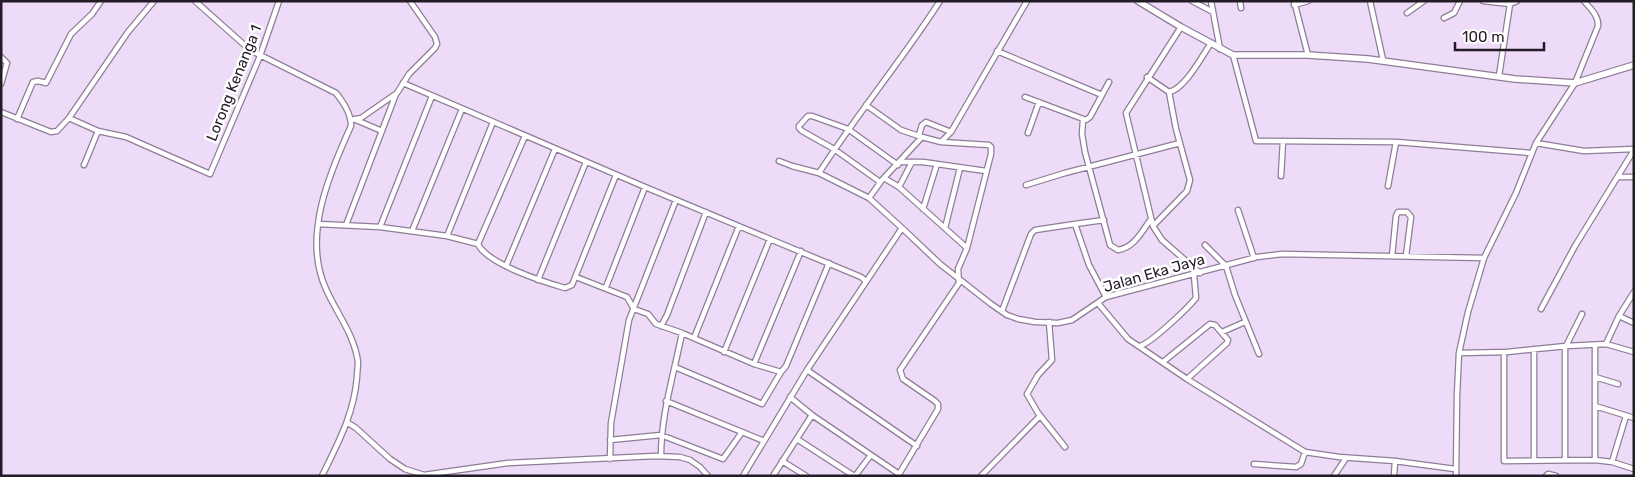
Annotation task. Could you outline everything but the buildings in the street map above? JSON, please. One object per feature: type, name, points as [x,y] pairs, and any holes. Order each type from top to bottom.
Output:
[{"type":"street","points":[[16,119],[33,82],[38,80],[46,83],[71,34],[92,14],[101,1]]},
{"type":"street","points":[[1,112],[54,132],[57,131],[69,118],[128,32],[154,1]]},
{"type":"street","points":[[195,1],[250,50],[336,93],[354,120],[382,131]]},
{"type":"street","name":"Lorong Kenanga 1","points":[[98,131],[126,137],[210,174],[260,56],[279,1]]},
{"type":"street","points":[[346,225],[397,93],[409,74],[435,48],[436,44],[430,28],[410,1]]},
{"type":"street","points":[[819,173],[848,129],[916,39],[940,1]]},
{"type":"street","points":[[941,142],[951,132],[1027,1]]},
{"type":"street","points":[[1138,1],[1181,28],[1232,55],[1308,55],[1383,60],[1498,76],[1575,84],[1634,65]]},
{"type":"street","points":[[1148,8],[1152,1]]},
{"type":"street","points":[[1192,1],[1213,12]]},
{"type":"street","points":[[1211,1],[1220,49]]},
{"type":"street","points":[[1240,1],[1241,8]]},
{"type":"street","points":[[1308,1],[1294,3],[1308,55]]},
{"type":"street","points":[[1370,1],[1383,60]]},
{"type":"street","points":[[1407,13],[1424,1]]},
{"type":"street","points":[[1444,18],[1454,13],[1460,1]]},
{"type":"street","points":[[1483,1],[1510,4],[1517,1]]},
{"type":"street","points":[[1456,476],[1460,353],[1468,312],[1484,258],[1516,193],[1531,153],[1575,84],[1599,21],[1584,1]]},
{"type":"street","points":[[1498,76],[1510,4]]},
{"type":"street","points":[[1181,28],[1147,77],[1126,113],[1153,226],[1162,240],[1200,273]]},
{"type":"street","points":[[1169,92],[1175,91],[1183,84],[1211,43]]},
{"type":"street","points":[[997,51],[1102,95]]},
{"type":"street","points":[[1232,55],[1256,141],[1396,142],[1531,153]]},
{"type":"street","points":[[1,57],[7,63],[6,72],[1,84]]},
{"type":"street","points":[[1147,77],[1169,92],[1189,174],[1187,191],[1153,226]]},
{"type":"street","points":[[1026,97],[1086,120],[1090,117],[1109,82]]},
{"type":"street","points":[[403,83],[616,175],[801,251],[861,277],[866,281]]},
{"type":"street","points":[[322,476],[348,423],[356,393],[358,363],[351,334],[326,289],[319,270],[318,224],[327,183],[336,158],[354,120],[361,118],[397,93]]},
{"type":"street","points":[[380,227],[432,96]]},
{"type":"street","points":[[1028,133],[1038,102]]},
{"type":"street","points":[[790,397],[812,415],[898,475],[938,409],[938,404],[903,379],[900,370],[960,280],[958,269],[966,248],[991,154],[991,147],[990,145],[941,142],[902,130],[866,106]]},
{"type":"street","points":[[412,231],[462,109]]},
{"type":"street","points":[[966,248],[899,187],[882,180],[802,131],[799,126],[808,116],[812,116],[848,129],[899,163],[938,164],[986,171]]},
{"type":"street","points":[[69,118],[98,131],[84,165]]},
{"type":"street","points":[[1083,120],[1082,134],[1110,245],[1118,250],[1128,248],[1151,219]]},
{"type":"street","points":[[447,236],[493,122]]},
{"type":"street","points":[[869,198],[882,180],[921,136],[922,125],[926,122],[951,132]]},
{"type":"street","points":[[478,244],[525,136]]},
{"type":"street","points":[[1281,176],[1283,141]]},
{"type":"street","points":[[1388,186],[1396,142]]},
{"type":"street","points":[[1026,185],[1089,166],[1180,143]]},
{"type":"street","points":[[1536,143],[1584,151],[1634,149]]},
{"type":"street","points":[[506,266],[555,148]]},
{"type":"street","points":[[1541,309],[1575,246],[1634,149]]},
{"type":"street","name":"Jalan Eka Jaya","points":[[779,161],[819,173],[869,198],[940,264],[1002,311],[1018,319],[1058,323],[1072,320],[1106,298],[1254,258],[1282,254],[1484,258]]},
{"type":"street","points":[[538,280],[586,162]]},
{"type":"street","points":[[899,187],[912,162]]},
{"type":"street","points":[[923,208],[938,164]]},
{"type":"street","points":[[945,228],[960,168]]},
{"type":"street","points":[[318,224],[380,227],[447,236],[478,244],[484,252],[506,266],[538,280],[565,288],[572,284],[576,277],[616,175]]},
{"type":"street","points":[[1618,177],[1634,177]]},
{"type":"street","points":[[606,287],[645,187]]},
{"type":"street","points":[[610,458],[615,398],[628,320],[676,200]]},
{"type":"street","points":[[1238,210],[1254,258]]},
{"type":"street","points":[[1392,256],[1396,216],[1401,211],[1408,212],[1411,217],[1406,256]]},
{"type":"street","points":[[662,326],[668,315],[706,212]]},
{"type":"street","points":[[1002,311],[1031,234],[1035,230],[1104,220]]},
{"type":"street","points":[[1075,224],[1089,265],[1106,298]]},
{"type":"street","points":[[694,338],[739,226]]},
{"type":"street","points":[[743,476],[807,370],[902,228]]},
{"type":"street","points":[[724,352],[770,238]]},
{"type":"street","points":[[1205,245],[1226,266],[1259,354]]},
{"type":"street","points":[[754,364],[801,251]]},
{"type":"street","points":[[676,367],[762,404],[786,366],[829,263]]},
{"type":"street","points":[[1140,346],[1150,341],[1196,298],[1194,275]]},
{"type":"street","points":[[576,277],[606,287],[627,297],[636,311],[648,314],[654,323],[754,364],[781,372]]},
{"type":"street","points":[[1606,344],[1619,316],[1634,292]]},
{"type":"street","points":[[1098,303],[1119,331],[1134,344],[1140,346],[1187,379],[1304,452],[1346,458],[1395,461],[1455,470]]},
{"type":"street","points":[[1565,460],[1566,346],[1582,314]]},
{"type":"street","points":[[1619,316],[1634,323]]},
{"type":"street","points":[[1049,322],[1052,360],[1038,375],[1027,394],[1040,416],[1066,447]]},
{"type":"street","points":[[1222,332],[1246,322]]},
{"type":"street","points":[[1163,362],[1210,324],[1215,325],[1228,340],[1227,343],[1187,379]]},
{"type":"street","points":[[661,456],[661,435],[666,402],[676,367],[682,333]]},
{"type":"street","points":[[1460,353],[1504,352],[1606,344],[1634,352]]},
{"type":"street","points":[[1595,345],[1595,460]]},
{"type":"street","points":[[1534,349],[1534,461]]},
{"type":"street","points":[[1504,352],[1504,461],[1595,460],[1612,462],[1634,469]]},
{"type":"street","points":[[807,370],[917,446]]},
{"type":"street","points":[[1595,377],[1618,384]]},
{"type":"street","points":[[666,402],[764,441]]},
{"type":"street","points":[[1595,406],[1634,418]]},
{"type":"street","points":[[773,476],[812,415]]},
{"type":"street","points":[[981,476],[1040,416]]},
{"type":"street","points":[[1612,462],[1626,416]]},
{"type":"street","points":[[348,423],[390,459],[405,469],[425,475],[508,463],[661,456],[680,457],[690,460],[708,476]]},
{"type":"street","points":[[610,440],[661,435],[720,460],[725,458],[742,432]]},
{"type":"street","points":[[797,439],[854,476],[871,455]]},
{"type":"street","points":[[1254,464],[1296,467],[1301,464],[1304,452]]},
{"type":"street","points":[[1334,476],[1346,458]]},
{"type":"street","points":[[782,461],[806,476]]},
{"type":"street","points":[[1394,476],[1395,461]]},
{"type":"street","points":[[1546,476],[1548,474],[1556,476]]}]
